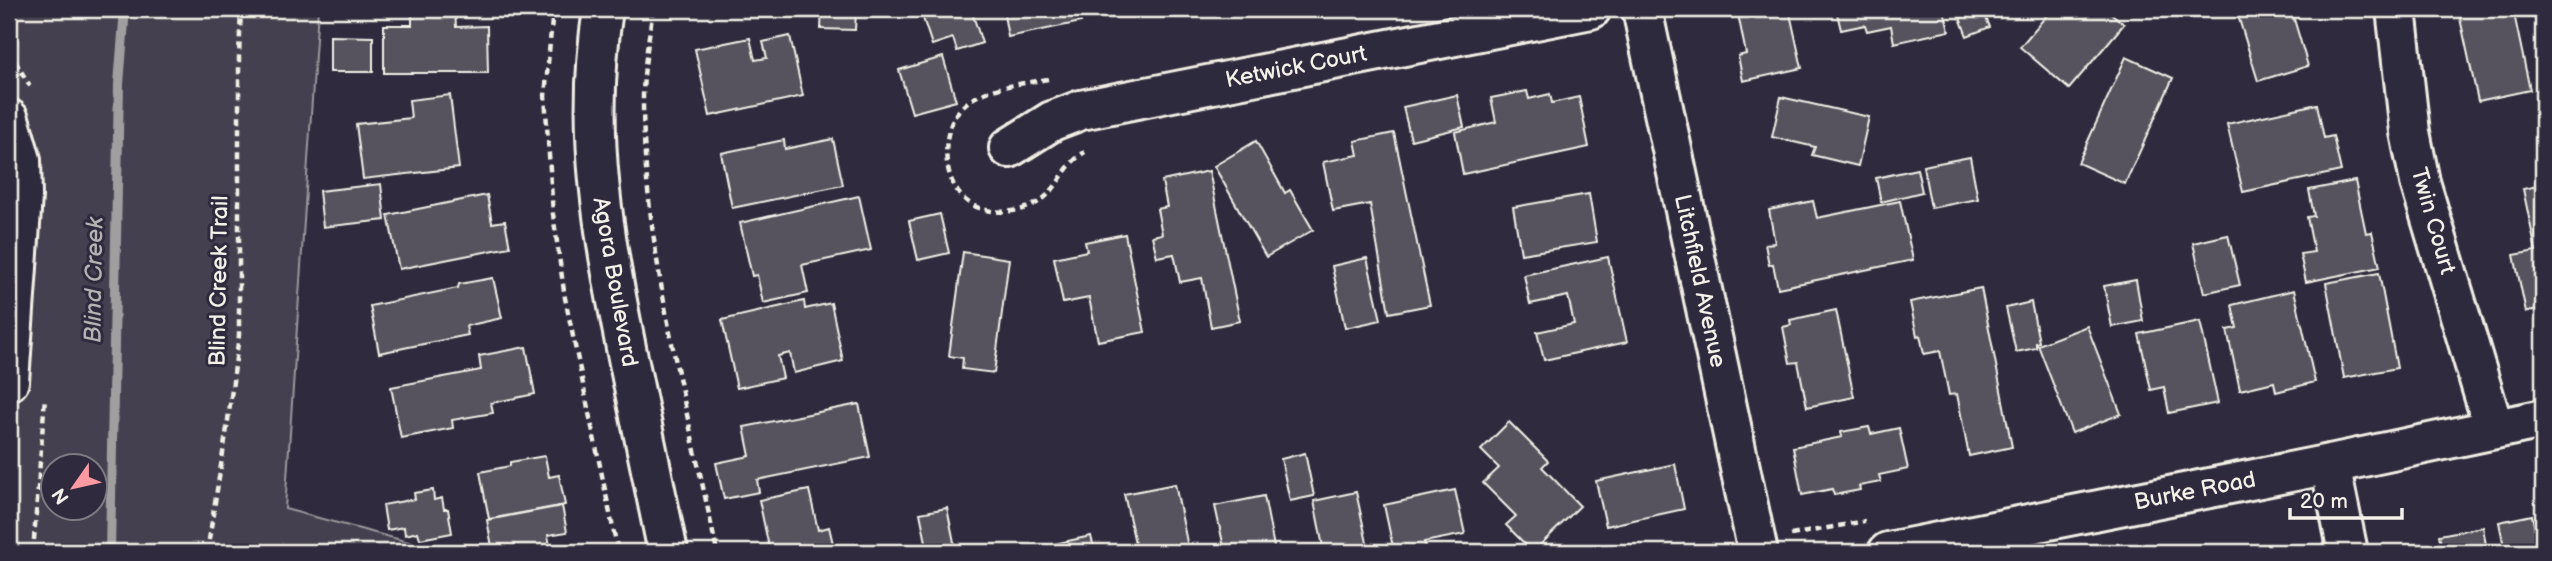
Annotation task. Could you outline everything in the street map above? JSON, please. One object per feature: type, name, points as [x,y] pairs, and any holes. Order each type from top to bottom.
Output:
[{"type":"street","name":"Agora Boulevard","points":[[603,9],[594,106],[597,174],[606,247],[668,552]]},
{"type":"street","name":"Ketwick Court","points":[[1009,148],[1052,121],[1081,110],[1591,9]]},
{"type":"street","name":"Litchfield Avenue","points":[[1642,9],[1758,552]]},
{"type":"street","name":"Twin Court","points":[[2396,9],[2410,132],[2420,181],[2494,429]]},
{"type":"street","points":[[9,119],[18,147],[22,177],[9,381]]},
{"type":"street","name":"Burke Road","points":[[1888,552],[2543,419]]},
{"type":"street","points":[[2329,464],[2348,552]]},
{"type":"path","name":"Blind Creek Trail","points":[[206,552],[227,428],[239,335],[241,9]]},
{"type":"path","points":[[553,9],[545,96],[553,214],[565,298],[618,552]]},
{"type":"path","points":[[653,9],[643,95],[644,143],[651,215],[664,299],[717,552]]},
{"type":"shaded area","points":[[9,9],[318,9],[285,509],[446,552],[9,552]]},
{"type":"building","points":[[822,9],[856,10],[855,30],[821,29]]},
{"type":"building","points":[[920,9],[971,9],[982,43],[957,51],[953,38],[932,45]]},
{"type":"building","points":[[1003,9],[1078,9],[1081,22],[1008,37]]},
{"type":"building","points":[[1737,9],[1789,9],[1802,68],[1743,81],[1738,56],[1746,54]]},
{"type":"building","points":[[1836,9],[1944,9],[1949,31],[1894,43],[1891,26],[1867,31],[1865,25],[1841,30]]},
{"type":"building","points":[[1982,9],[1990,27],[1967,36],[1960,18]]},
{"type":"building","points":[[2052,9],[2106,9],[2124,24],[2069,89],[2020,47]]},
{"type":"building","points":[[2236,9],[2291,9],[2308,66],[2258,81]]},
{"type":"building","points":[[2458,9],[2513,9],[2530,90],[2478,101]]},
{"type":"building","points":[[412,10],[455,10],[456,27],[487,26],[488,73],[384,73],[384,25],[412,25]]},
{"type":"building","points":[[330,36],[373,37],[373,72],[330,72]]},
{"type":"building","points":[[790,36],[803,96],[710,116],[695,49],[750,38],[755,60],[767,58],[763,42]]},
{"type":"building","points":[[943,57],[956,101],[912,113],[899,70]]},
{"type":"building","points":[[2126,57],[2173,78],[2125,184],[2078,163]]},
{"type":"building","points":[[1527,91],[1529,99],[1550,94],[1552,103],[1579,97],[1589,147],[1463,174],[1455,132],[1496,122],[1491,98]]},
{"type":"building","points":[[450,95],[459,168],[363,179],[356,124],[411,118],[409,100]]},
{"type":"building","points":[[1457,95],[1464,127],[1411,140],[1403,107]]},
{"type":"building","points":[[1781,97],[1869,117],[1858,166],[1812,155],[1815,147],[1772,137]]},
{"type":"building","points":[[2317,104],[2324,138],[2333,136],[2341,171],[2243,192],[2227,124]]},
{"type":"building","points":[[1394,133],[1430,305],[1389,313],[1370,204],[1333,211],[1323,162],[1358,155],[1355,141]]},
{"type":"building","points":[[833,139],[843,185],[732,208],[721,153],[784,140],[785,149]]},
{"type":"building","points":[[1256,141],[1285,193],[1290,190],[1313,230],[1266,257],[1214,166]]},
{"type":"building","points":[[1970,157],[1978,199],[1931,208],[1923,166]]},
{"type":"building","points":[[1917,169],[1922,192],[1881,202],[1876,178]]},
{"type":"building","points":[[1209,171],[1240,321],[1211,327],[1202,278],[1180,282],[1174,254],[1157,257],[1152,236],[1162,234],[1157,209],[1167,207],[1162,181]]},
{"type":"building","points":[[2355,181],[2366,233],[2372,232],[2380,267],[2306,282],[2300,254],[2314,252],[2307,217],[2314,216],[2309,190]]},
{"type":"building","points":[[381,184],[385,220],[323,227],[319,191]]},
{"type":"building","points":[[2543,185],[2541,331],[2537,309],[2526,312],[2514,255],[2536,251],[2523,189]]},
{"type":"building","points":[[1589,194],[1597,242],[1521,254],[1513,207]]},
{"type":"building","points":[[487,195],[492,223],[505,221],[510,247],[399,269],[388,215]]},
{"type":"building","points":[[859,196],[871,250],[802,265],[808,293],[763,303],[757,275],[752,276],[740,223]]},
{"type":"building","points":[[1813,201],[1817,218],[1900,201],[1913,260],[1778,288],[1773,264],[1769,265],[1765,244],[1775,243],[1769,210]]},
{"type":"building","points":[[940,214],[949,253],[918,260],[909,221]]},
{"type":"building","points":[[1125,234],[1145,332],[1098,341],[1089,298],[1063,303],[1054,258],[1087,251],[1085,242]]},
{"type":"building","points":[[2228,235],[2240,285],[2204,293],[2193,243]]},
{"type":"building","points":[[963,252],[1009,259],[994,373],[962,369],[963,358],[949,356]]},
{"type":"building","points":[[1608,257],[1627,342],[1544,360],[1537,332],[1574,324],[1568,296],[1530,304],[1524,275]]},
{"type":"building","points":[[1367,258],[1381,320],[1345,328],[1332,266]]},
{"type":"building","points":[[2379,273],[2397,368],[2344,378],[2326,283]]},
{"type":"building","points":[[493,278],[502,318],[466,326],[468,335],[379,353],[370,306]]},
{"type":"building","points":[[2136,280],[2143,321],[2112,327],[2104,286]]},
{"type":"building","points":[[1981,288],[2012,447],[1969,456],[1957,394],[1949,395],[1940,351],[1924,354],[1910,302]]},
{"type":"building","points":[[2294,290],[2315,382],[2276,392],[2274,382],[2240,390],[2227,330],[2237,328],[2232,305]]},
{"type":"building","points":[[804,301],[805,309],[831,303],[843,361],[794,373],[790,353],[778,356],[783,378],[737,388],[722,320]]},
{"type":"building","points":[[2031,302],[2039,342],[2036,343],[2036,348],[2016,352],[2006,308]]},
{"type":"building","points":[[1836,310],[1854,397],[1807,407],[1798,362],[1790,363],[1783,327],[1791,325],[1790,320]]},
{"type":"building","points":[[2200,321],[2218,403],[2169,413],[2164,387],[2151,390],[2139,334]]},
{"type":"building","points":[[2087,326],[2121,414],[2072,433],[2038,345]]},
{"type":"building","points":[[526,347],[535,394],[491,403],[493,413],[452,420],[453,428],[401,438],[391,387],[481,370],[479,356]]},
{"type":"building","points":[[859,404],[870,457],[757,480],[759,492],[724,499],[716,463],[750,456],[744,427]]},
{"type":"building","points":[[1509,422],[1548,461],[1542,467],[1580,506],[1533,552],[1506,525],[1516,516],[1483,483],[1499,468],[1481,450]]},
{"type":"building","points":[[1869,427],[1871,434],[1899,428],[1908,469],[1879,475],[1881,482],[1859,486],[1860,490],[1834,495],[1832,489],[1802,495],[1793,447],[1842,437],[1841,432]]},
{"type":"building","points":[[1305,453],[1314,496],[1290,501],[1281,459]]},
{"type":"building","points":[[545,456],[549,477],[559,475],[565,505],[489,519],[480,472],[510,466],[510,462]]},
{"type":"building","points":[[1675,464],[1684,509],[1606,526],[1596,481]]},
{"type":"building","points":[[1175,484],[1189,552],[1137,552],[1124,494]]},
{"type":"building","points":[[433,490],[434,500],[442,498],[444,509],[448,509],[452,533],[420,539],[418,532],[405,535],[404,527],[387,530],[383,505],[415,499],[414,493]]},
{"type":"building","points":[[809,490],[818,530],[829,527],[835,552],[770,552],[759,500]]},
{"type":"building","points":[[1455,490],[1465,534],[1424,542],[1427,552],[1394,552],[1384,505]]},
{"type":"building","points":[[1356,492],[1369,552],[1324,552],[1314,501]]},
{"type":"building","points":[[1264,496],[1275,552],[1225,552],[1215,506]]},
{"type":"building","points":[[562,506],[567,532],[548,535],[551,552],[493,552],[487,520]]},
{"type":"building","points":[[947,508],[956,552],[928,552],[920,513]]},
{"type":"building","points":[[2532,515],[2536,535],[2543,533],[2543,552],[2505,552],[2499,522]]},
{"type":"building","points":[[2483,527],[2487,552],[2443,552],[2439,535]]},
{"type":"building","points":[[1091,536],[1095,552],[1055,552],[1054,544]]},
{"type":"waterway","name":"Blind Creek","points":[[110,552],[119,84],[125,9]]}]
